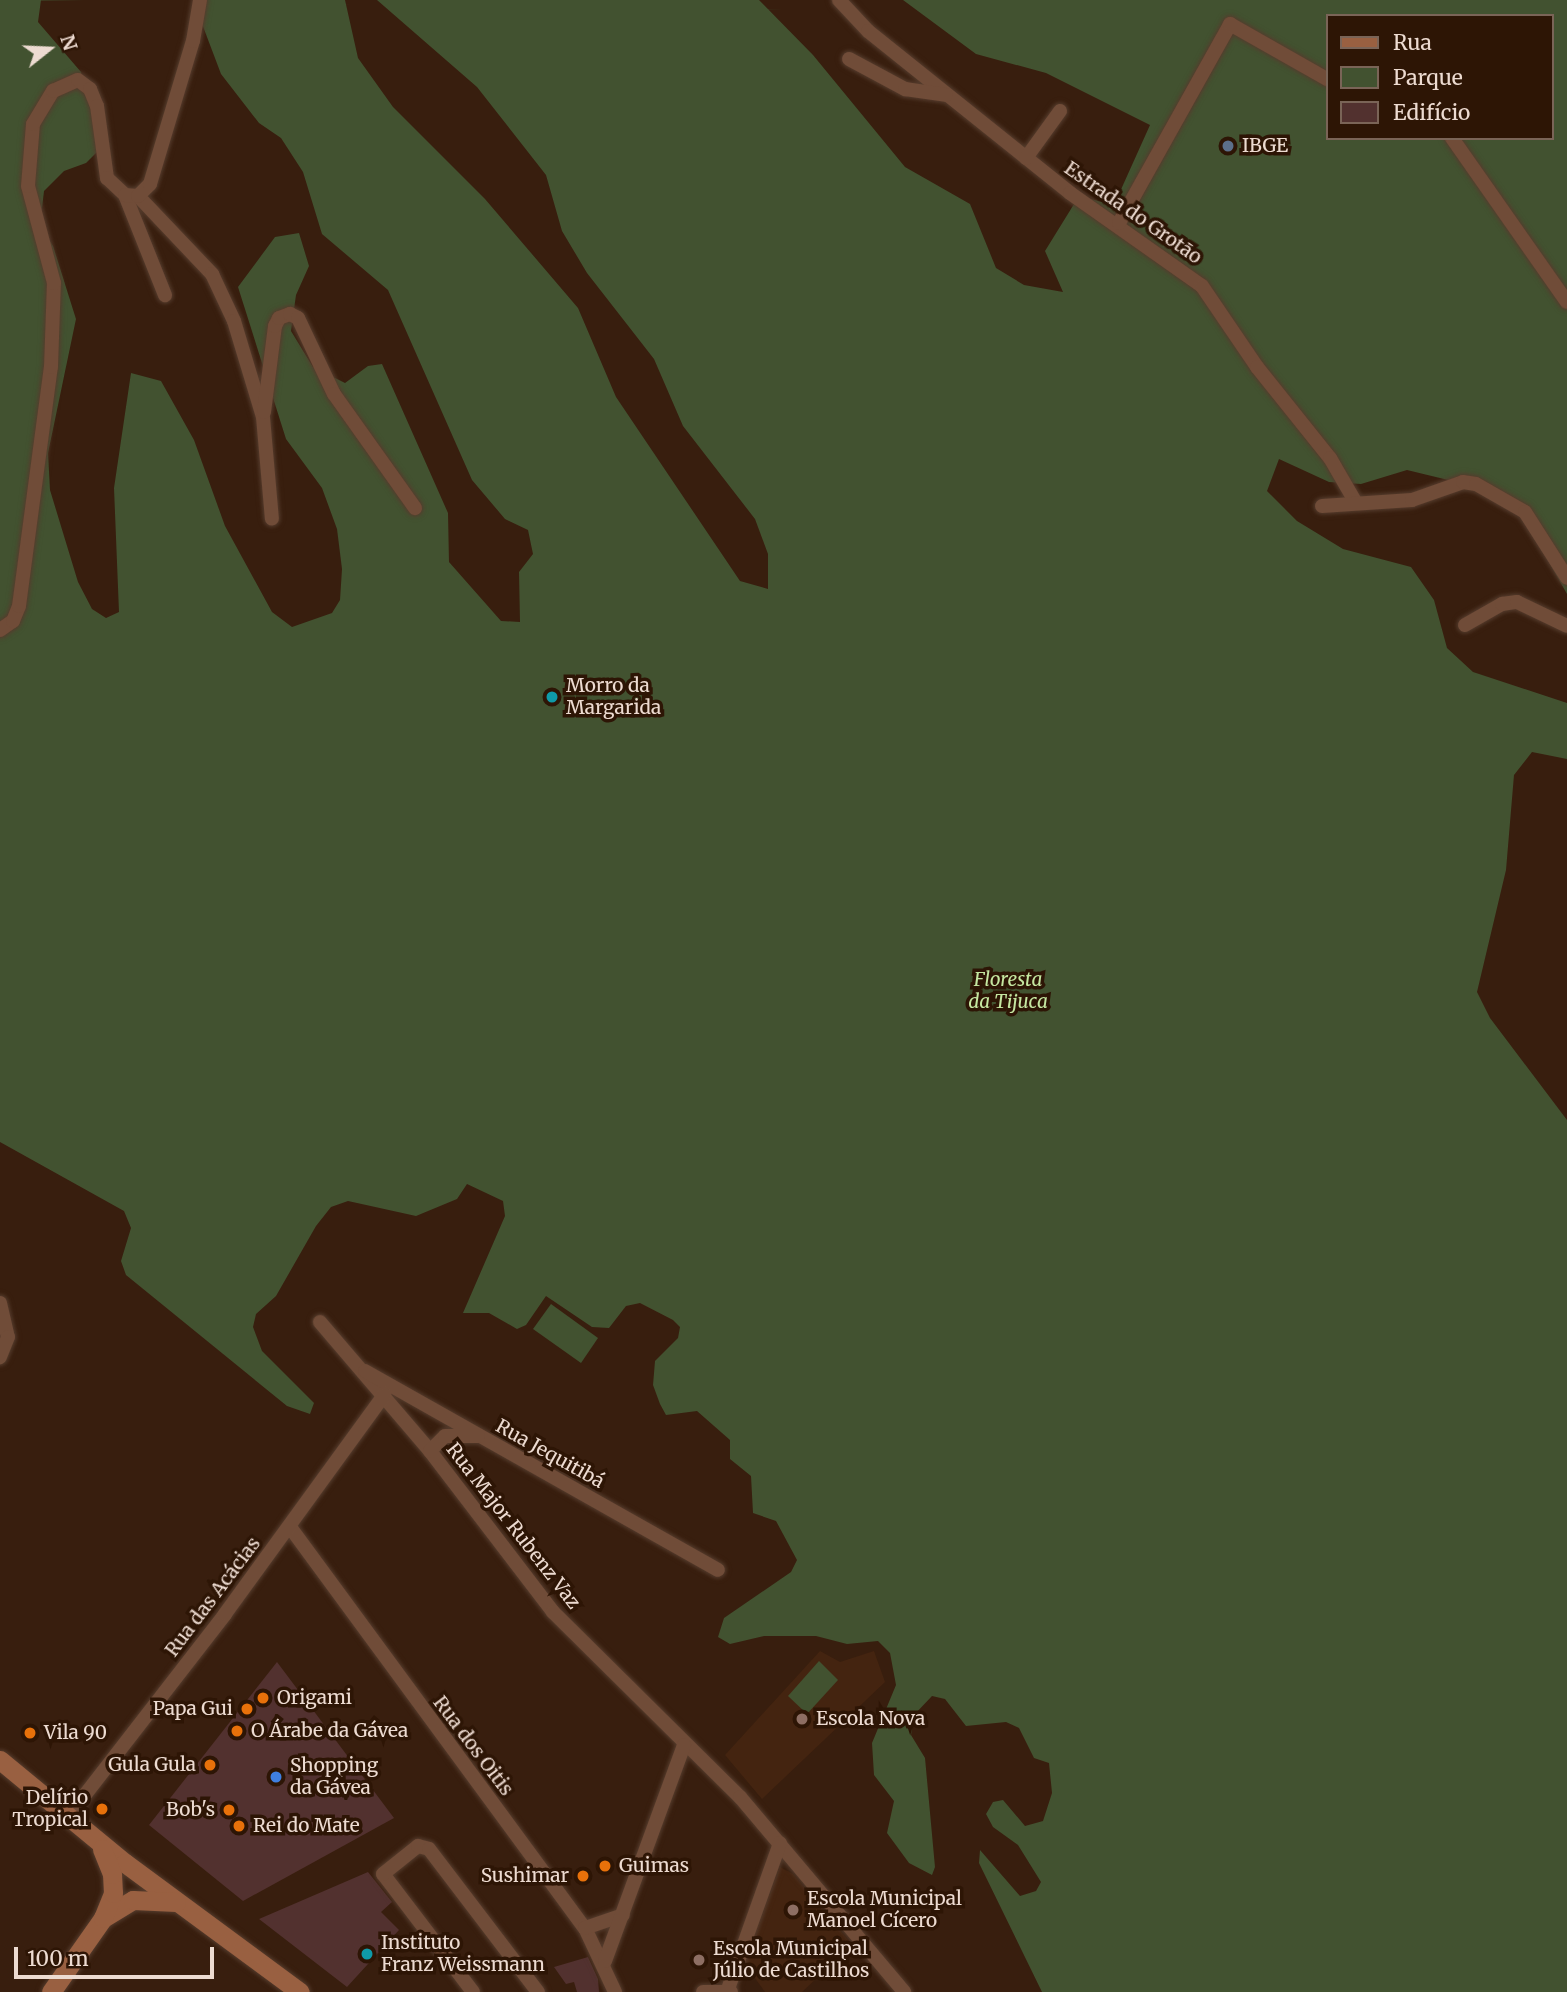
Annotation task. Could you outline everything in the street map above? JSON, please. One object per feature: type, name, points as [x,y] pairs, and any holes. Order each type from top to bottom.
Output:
[{"type":"street","points":[[131,196],[150,184],[193,41],[200,0]]},
{"type":"street","name":"Estrada do Grotão","points":[[839,0],[868,31],[946,95],[1026,158],[1119,223],[1207,291],[1256,367],[1330,458],[1356,503]]},
{"type":"street","points":[[1119,223],[1230,24],[1326,78]]},
{"type":"street","points":[[849,59],[905,89],[946,95]]},
{"type":"street","points":[[0,631],[13,621],[19,606],[51,367],[54,284],[28,186],[33,124],[53,91],[71,79],[90,89],[102,164],[131,196],[212,274],[234,321],[263,416],[272,519]]},
{"type":"street","points":[[1026,158],[1060,111]]},
{"type":"street","points":[[1453,140],[1567,302]]},
{"type":"street","points":[[131,196],[165,295]]},
{"type":"street","points":[[263,416],[275,326],[279,318],[290,314],[298,318],[334,394],[415,508]]},
{"type":"street","points":[[1322,506],[1412,500],[1462,482],[1476,484],[1525,512],[1567,578]]},
{"type":"street","points":[[1465,625],[1502,604],[1531,607],[1567,626]]},
{"type":"street","points":[[0,1303],[8,1336],[0,1357]]},
{"type":"street","name":"Rua Major Rubenz Vaz","points":[[320,1322],[365,1371],[430,1451],[553,1612],[780,1843],[904,1992]]},
{"type":"street","name":"Rua Jequitibá","points":[[365,1371],[718,1570]]},
{"type":"street","name":"Rua das Acácias","points":[[67,1818],[289,1527],[384,1395]]},
{"type":"street","points":[[430,1451],[445,1436],[480,1436]]},
{"type":"street","name":"Rua dos Oitis","points":[[289,1527],[585,1928],[605,1961],[615,1992]]},
{"type":"street","points":[[605,1961],[684,1745]]},
{"type":"street","points":[[0,1760],[92,1838],[300,1992]]},
{"type":"street","points":[[51,1992],[103,1918],[113,1893],[110,1865],[92,1838]]},
{"type":"street","points":[[703,1992],[730,1991],[780,1843]]},
{"type":"street","points":[[473,1992],[383,1874],[418,1846],[429,1849],[538,1992]]},
{"type":"street","points":[[103,1918],[145,1898],[186,1907]]},
{"type":"street","points":[[585,1928],[623,1915]]},
{"type":"shaded area","name":"Escola Nova","points":[[820,1651],[840,1662],[874,1651],[885,1682],[762,1799],[725,1755]]},
{"type":"shaded area","name":"Escola Municipal Manoel Cícero","points":[[780,1867],[793,1874],[852,1945],[802,1992],[765,1992],[744,1963]]},
{"type":"green space","name":"Floresta da Tijuca","points":[[0,0],[41,0],[38,22],[81,72],[101,148],[86,163],[64,171],[44,191],[40,225],[53,246],[76,319],[48,453],[50,490],[78,582],[92,609],[106,618],[119,612],[114,488],[131,373],[161,381],[194,440],[225,526],[272,612],[292,627],[332,613],[340,600],[342,569],[337,529],[322,488],[286,439],[238,287],[275,237],[299,233],[309,266],[296,295],[291,331],[313,367],[345,383],[368,366],[382,364],[448,513],[449,562],[501,621],[520,622],[519,572],[533,554],[528,530],[505,519],[472,480],[388,290],[322,234],[303,172],[281,138],[259,123],[221,74],[193,0],[345,0],[358,58],[393,107],[485,199],[578,308],[616,397],[740,581],[768,589],[768,554],[755,519],[683,426],[654,359],[587,273],[562,231],[546,175],[477,87],[377,0],[759,0],[813,55],[905,167],[970,204],[996,268],[1024,285],[1063,292],[1045,251],[1079,196],[1114,205],[1150,125],[1046,73],[976,54],[903,0],[1567,0],[1567,594],[1518,508],[1481,488],[1407,470],[1361,484],[1329,482],[1279,459],[1267,491],[1297,521],[1343,549],[1411,567],[1434,600],[1447,648],[1473,672],[1567,703],[1567,759],[1532,752],[1514,775],[1506,870],[1477,992],[1490,1018],[1567,1120],[1567,1992],[1042,1992],[979,1863],[980,1850],[1020,1896],[1036,1891],[1041,1882],[1018,1845],[993,1827],[986,1814],[993,1802],[1003,1800],[1025,1826],[1043,1821],[1052,1793],[1049,1763],[1034,1758],[1019,1728],[1006,1722],[966,1726],[945,1699],[932,1696],[914,1715],[911,1735],[925,1758],[935,1867],[932,1875],[909,1863],[887,1833],[894,1801],[874,1775],[872,1743],[896,1685],[890,1653],[878,1641],[847,1644],[816,1636],[764,1636],[730,1644],[718,1637],[724,1618],[791,1572],[797,1560],[776,1521],[753,1513],[751,1476],[730,1459],[730,1440],[697,1411],[666,1415],[660,1404],[653,1385],[655,1361],[678,1338],[680,1327],[673,1320],[640,1303],[626,1306],[609,1328],[592,1327],[546,1296],[526,1325],[517,1329],[489,1313],[463,1313],[505,1216],[503,1201],[467,1184],[457,1199],[416,1216],[348,1201],[331,1207],[316,1226],[276,1296],[256,1314],[253,1327],[262,1351],[314,1403],[310,1414],[287,1406],[126,1275],[121,1261],[131,1228],[124,1211],[0,1142]]},
{"type":"green space","points":[[551,1304],[598,1338],[581,1363],[533,1329]]},
{"type":"green space","points":[[819,1661],[838,1680],[807,1714],[788,1696]]},
{"type":"building","name":"Shopping da Gávea","points":[[277,1662],[394,1818],[243,1901],[149,1825]]},
{"type":"building","points":[[368,1872],[392,1902],[381,1912],[399,1930],[347,1987],[259,1919]]},
{"type":"building","points":[[588,1957],[598,1979],[599,1992],[577,1992],[574,1982],[566,1984],[554,1967]]},
{"type":"place","name":"IBGE","points":[[1228,146]]},
{"type":"place","name":"Morro da Margarida","points":[[552,697]]},
{"type":"place","name":"Origami","points":[[263,1698]]},
{"type":"place","name":"Papa Gui","points":[[247,1709]]},
{"type":"place","name":"Escola Nova","points":[[802,1719]]},
{"type":"place","name":"O Árabe da Gávea","points":[[237,1731]]},
{"type":"place","name":"Vila 90","points":[[30,1733]]},
{"type":"place","name":"Gula Gula","points":[[210,1765]]},
{"type":"place","name":"Shopping da Gávea","points":[[276,1777]]},
{"type":"place","name":"Delírio Tropical","points":[[102,1809]]},
{"type":"place","name":"Bob's","points":[[229,1810]]},
{"type":"place","name":"Rei do Mate","points":[[239,1826]]},
{"type":"place","name":"Guimas","points":[[605,1866]]},
{"type":"place","name":"Sushimar","points":[[583,1876]]},
{"type":"place","name":"Escola Municipal Manoel Cícero","points":[[793,1910]]},
{"type":"place","name":"Instituto Franz Weissmann","points":[[367,1954]]},
{"type":"place","name":"Escola Municipal Júlio de Castilhos","points":[[699,1960]]}]
